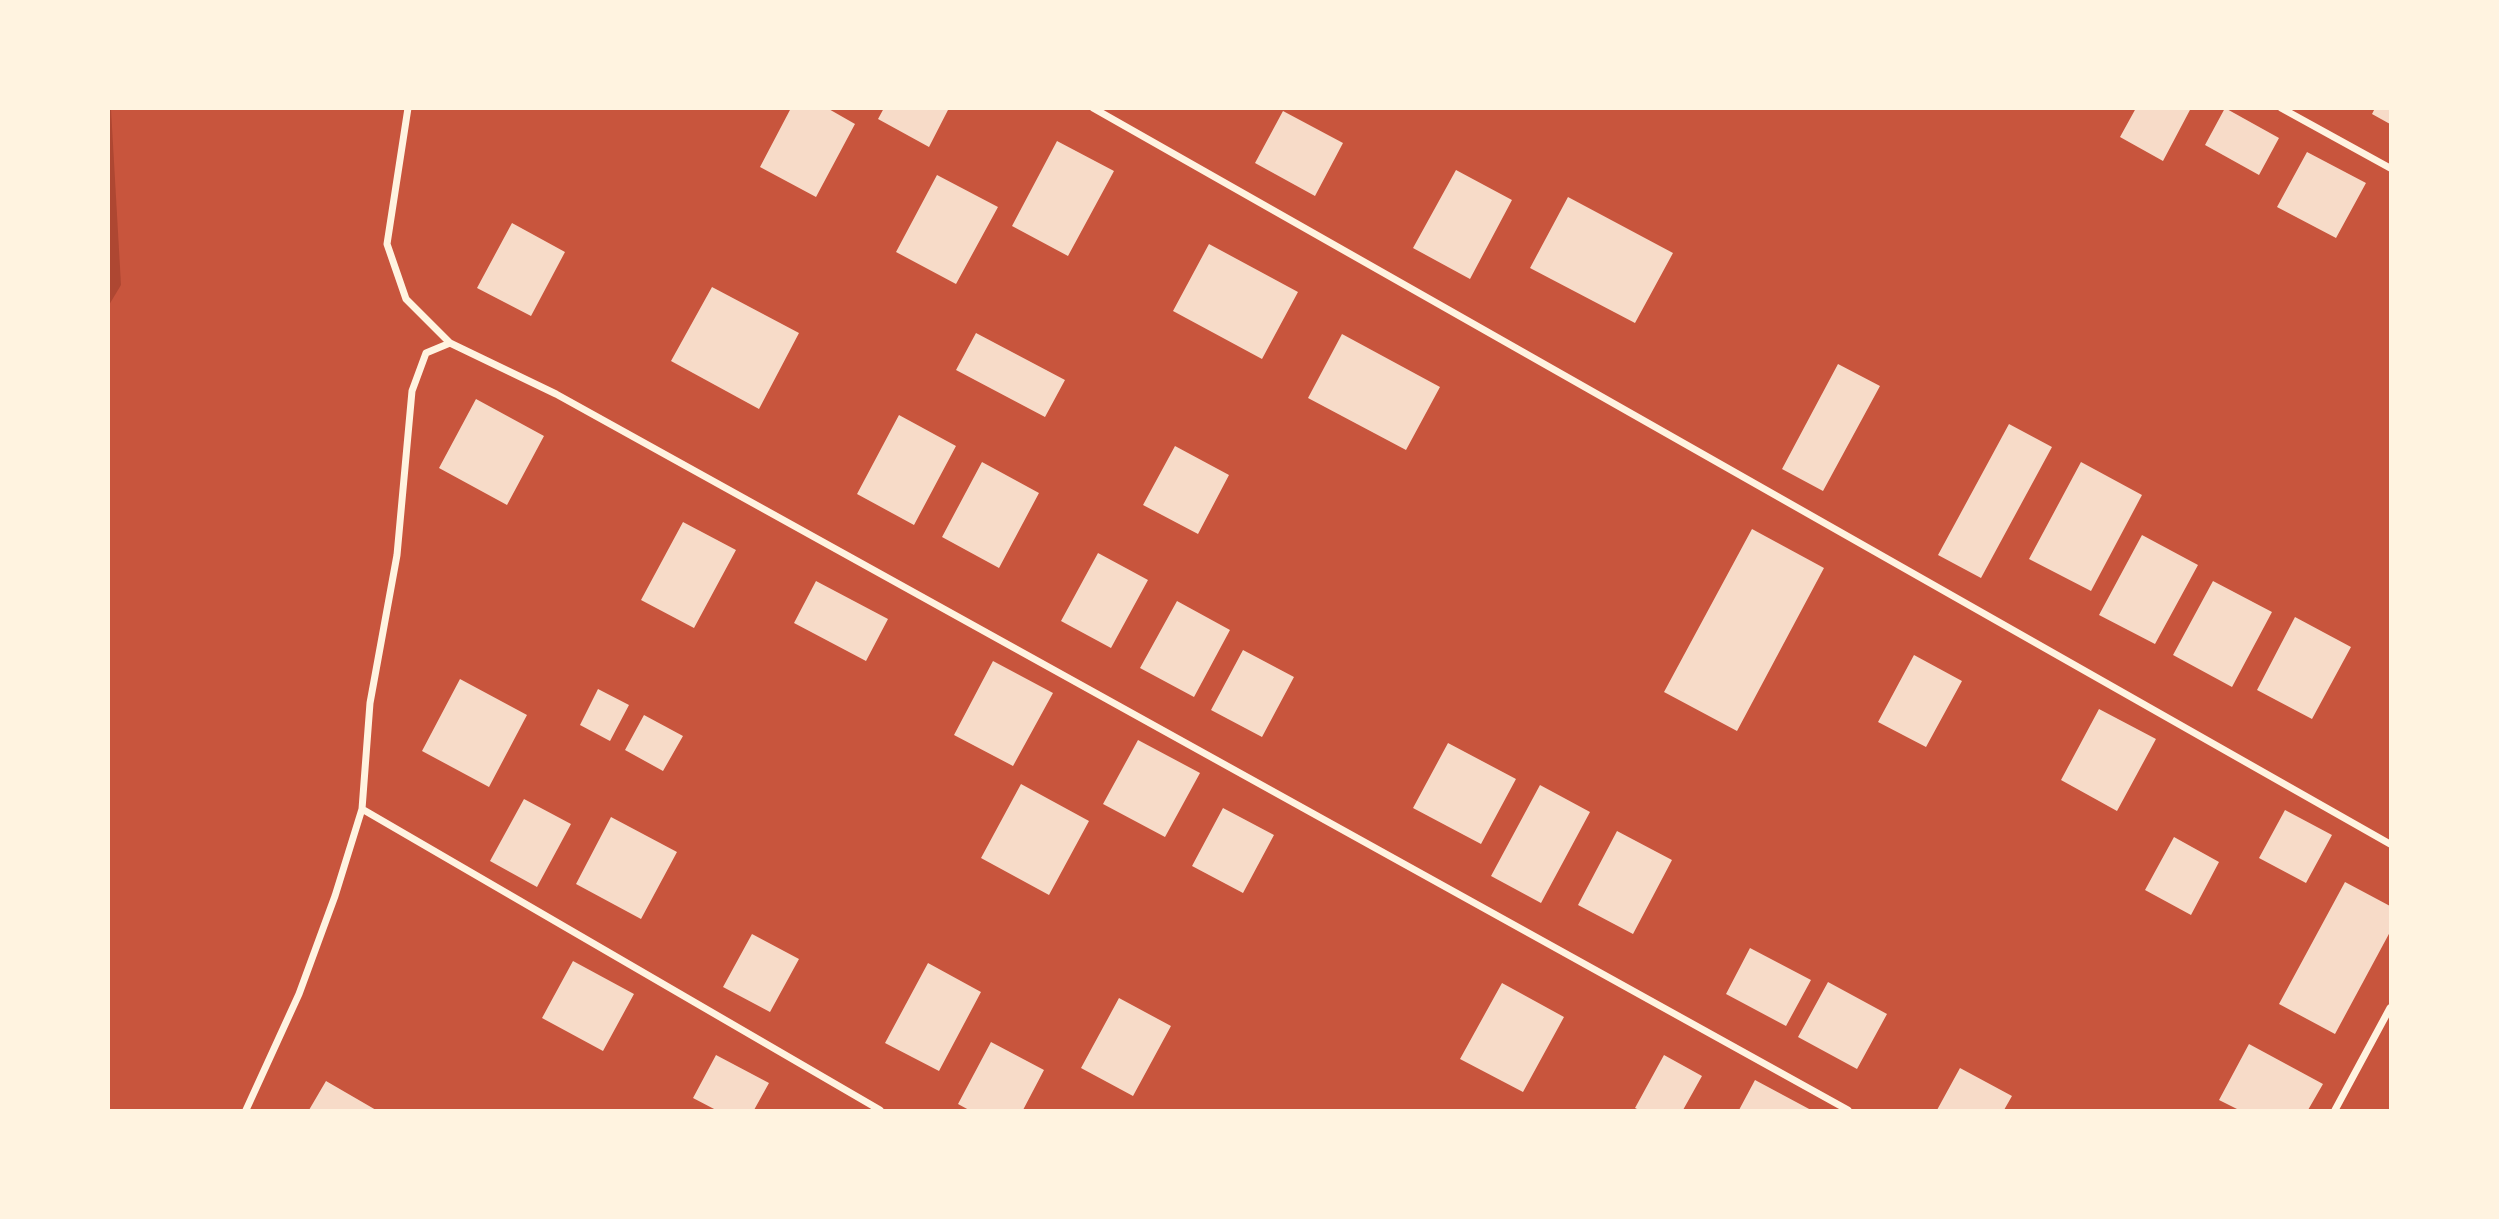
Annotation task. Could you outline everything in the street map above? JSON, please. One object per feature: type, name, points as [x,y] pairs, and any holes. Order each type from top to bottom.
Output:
[{"type":"street","points":[[408,108],[387,244],[406,299],[450,343],[556,394],[1848,1111]]},
{"type":"street","points":[[1093,108],[2390,844]]},
{"type":"street","points":[[2281,108],[2390,168]]},
{"type":"street","points":[[246,1111],[299,994],[335,895],[362,809],[370,703],[397,555],[412,391],[426,354],[450,343]]},
{"type":"street","points":[[362,809],[880,1111]]},
{"type":"street","points":[[2336,1111],[2390,1008]]},
{"type":"shaded area","points":[[108,109],[111,109],[121,285],[109,305]]},
{"type":"building","points":[[791,108],[827,108],[855,124],[816,197],[760,167]]},
{"type":"building","points":[[884,108],[949,108],[929,147],[878,119]]},
{"type":"building","points":[[2136,108],[2191,108],[2163,161],[2120,137]]},
{"type":"building","points":[[2225,108],[2279,138],[2259,175],[2205,145]]},
{"type":"building","points":[[2375,108],[2390,108],[2390,124],[2372,114]]},
{"type":"building","points":[[1283,111],[1343,143],[1315,196],[1255,163]]},
{"type":"building","points":[[1057,141],[1114,171],[1068,256],[1012,226]]},
{"type":"building","points":[[2307,152],[2366,183],[2336,238],[2277,207]]},
{"type":"building","points":[[1456,170],[1512,200],[1470,279],[1413,248]]},
{"type":"building","points":[[937,175],[998,207],[956,284],[896,252]]},
{"type":"building","points":[[1568,197],[1673,253],[1635,323],[1530,268]]},
{"type":"building","points":[[512,223],[565,252],[531,316],[477,288]]},
{"type":"building","points":[[1209,244],[1298,292],[1262,359],[1173,311]]},
{"type":"building","points":[[712,287],[799,333],[759,409],[671,361]]},
{"type":"building","points":[[976,333],[1065,380],[1045,417],[956,370]]},
{"type":"building","points":[[1342,334],[1440,387],[1406,450],[1308,398]]},
{"type":"building","points":[[1838,364],[1880,386],[1823,491],[1782,469]]},
{"type":"building","points":[[476,399],[544,436],[507,505],[439,468]]},
{"type":"building","points":[[899,415],[956,446],[914,525],[857,494]]},
{"type":"building","points":[[2009,424],[2052,447],[1981,578],[1938,555]]},
{"type":"building","points":[[1175,446],[1229,475],[1198,534],[1143,505]]},
{"type":"building","points":[[982,462],[1039,493],[999,568],[942,537]]},
{"type":"building","points":[[2081,462],[2142,495],[2091,591],[2029,559]]},
{"type":"building","points":[[683,522],[736,550],[694,628],[641,600]]},
{"type":"building","points":[[1752,529],[1824,568],[1737,731],[1664,692]]},
{"type":"building","points":[[2142,535],[2198,565],[2155,644],[2099,615]]},
{"type":"building","points":[[1098,553],[1148,580],[1111,648],[1061,621]]},
{"type":"building","points":[[816,581],[888,619],[866,661],[794,623]]},
{"type":"building","points":[[2213,581],[2272,612],[2232,687],[2173,655]]},
{"type":"building","points":[[1177,601],[1230,630],[1194,697],[1140,668]]},
{"type":"building","points":[[2295,617],[2351,647],[2312,719],[2257,690]]},
{"type":"building","points":[[1243,650],[1294,677],[1262,737],[1211,710]]},
{"type":"building","points":[[1914,655],[1962,681],[1926,747],[1878,722]]},
{"type":"building","points":[[993,661],[1053,693],[1013,766],[954,735]]},
{"type":"building","points":[[460,679],[527,715],[489,787],[422,751]]},
{"type":"building","points":[[598,689],[629,705],[610,741],[580,725]]},
{"type":"building","points":[[2099,709],[2156,739],[2117,811],[2061,780]]},
{"type":"building","points":[[644,715],[683,736],[663,771],[625,750]]},
{"type":"building","points":[[1138,740],[1200,773],[1165,837],[1103,804]]},
{"type":"building","points":[[1448,743],[1516,779],[1481,844],[1413,808]]},
{"type":"building","points":[[1021,784],[1089,821],[1049,895],[981,858]]},
{"type":"building","points":[[1540,785],[1590,812],[1541,903],[1491,876]]},
{"type":"building","points":[[524,799],[571,824],[537,887],[490,861]]},
{"type":"building","points":[[1223,808],[1274,835],[1243,893],[1192,866]]},
{"type":"building","points":[[2285,810],[2332,835],[2306,883],[2259,858]]},
{"type":"building","points":[[611,817],[677,852],[641,919],[576,884]]},
{"type":"building","points":[[1617,831],[1672,860],[1633,934],[1578,905]]},
{"type":"building","points":[[2174,837],[2219,862],[2191,915],[2145,890]]},
{"type":"building","points":[[2345,882],[2390,906],[2390,932],[2335,1034],[2279,1004]]},
{"type":"building","points":[[752,934],[799,959],[770,1012],[723,987]]},
{"type":"building","points":[[1750,948],[1811,980],[1786,1026],[1726,994]]},
{"type":"building","points":[[573,961],[634,994],[603,1051],[542,1018]]},
{"type":"building","points":[[928,963],[981,992],[939,1071],[885,1043]]},
{"type":"building","points":[[1828,982],[1887,1014],[1857,1069],[1798,1037]]},
{"type":"building","points":[[1502,983],[1564,1017],[1523,1092],[1460,1059]]},
{"type":"building","points":[[1119,998],[1171,1026],[1133,1096],[1081,1068]]},
{"type":"building","points":[[991,1042],[1044,1070],[1023,1110],[969,1110],[958,1104]]},
{"type":"building","points":[[2249,1044],[2323,1084],[2308,1110],[2239,1110],[2219,1100]]},
{"type":"building","points":[[716,1055],[769,1083],[754,1110],[716,1110],[693,1098]]},
{"type":"building","points":[[1664,1055],[1702,1076],[1683,1110],[1635,1108]]},
{"type":"building","points":[[1960,1068],[2012,1096],[2004,1110],[1937,1110]]},
{"type":"building","points":[[1755,1080],[1811,1110],[1739,1110]]},
{"type":"building","points":[[326,1081],[376,1110],[309,1110]]}]
